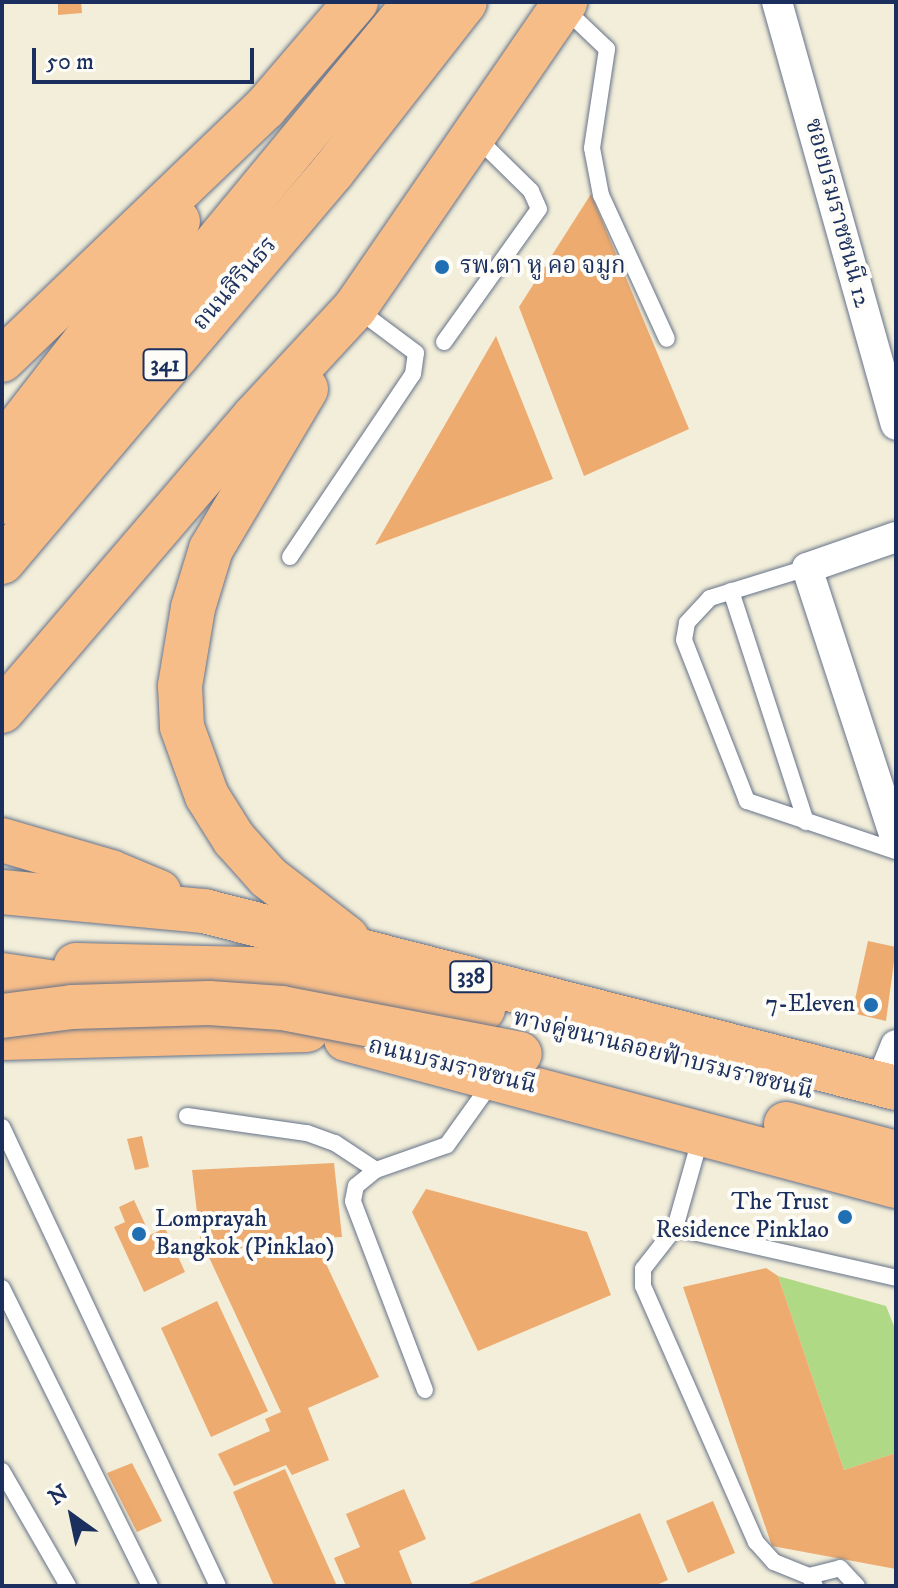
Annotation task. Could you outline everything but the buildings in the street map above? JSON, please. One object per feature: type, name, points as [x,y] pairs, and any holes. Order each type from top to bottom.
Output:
[{"type":"main road","points":[[2,402],[356,2]]},
{"type":"main road","points":[[2,502],[415,2]]},
{"type":"main road","name":"ถนนสิรินธร","points":[[2,562],[333,171],[465,2]]},
{"type":"main road","points":[[359,949],[268,877],[234,839],[189,755],[180,686],[193,608],[211,549],[355,308],[563,4]]},
{"type":"main road","points":[[12,343],[265,108]]},
{"type":"main road","points":[[2,448],[265,108]]},
{"type":"main road","points":[[2,711],[254,417],[355,308]]},
{"type":"main road","points":[[2,840],[111,872],[204,911]]},
{"type":"main road","name":"338","points":[[2,892],[204,911],[892,1083]]},
{"type":"main road","name":"ทางคู่ขนานลอยฟ้าบรมราชชนนี","points":[[2,975],[104,962],[292,970],[527,1018],[892,1083]]},
{"type":"main road","name":"ถนนบรมราชชนนี","points":[[2,975],[109,989],[307,1030],[703,1131],[896,1186]]},
{"type":"main road","name":"ทางคู่ขนานลอยฟ้าบรมราชชนนี","points":[[2,1016],[136,1003],[282,1008],[520,1054],[896,1153]]},
{"type":"main road","points":[[2,1038],[307,1030]]},
{"type":"street","name":"ซอยบรมราชชนนี 12","points":[[777,2],[896,425]]},
{"type":"street","points":[[896,537],[807,568],[896,841]]},
{"type":"street","points":[[2,1062],[72,1035]]},
{"type":"lane","points":[[563,4],[607,49],[592,148],[601,195],[667,339]]},
{"type":"lane","points":[[444,342],[539,209],[531,191],[472,133]]},
{"type":"lane","points":[[290,557],[413,374],[416,353],[355,308]]},
{"type":"lane","points":[[807,568],[710,598],[687,623],[684,640],[738,787],[747,801],[896,851]]},
{"type":"lane","points":[[731,591],[806,822]]},
{"type":"lane","points":[[425,1390],[353,1201],[356,1186],[376,1170],[447,1145],[496,1077]]},
{"type":"lane","points":[[187,1116],[307,1133],[335,1143],[376,1170]]},
{"type":"lane","points":[[2,1127],[218,1586]]},
{"type":"lane","points":[[703,1131],[675,1228],[643,1269],[649,1305],[756,1542],[774,1562],[812,1581],[840,1568],[857,1586]]},
{"type":"lane","points":[[675,1228],[896,1278]]},
{"type":"lane","points":[[2,1288],[150,1586]]},
{"type":"lane","points":[[2,1471],[68,1586]]},
{"type":"green space","points":[[778,1276],[886,1306],[896,1331],[896,1453],[844,1470]]},
{"type":"place","name":"รพ.ตา หู คอ จมูก","points":[[442,267]]},
{"type":"place","name":"7-Eleven","points":[[871,1005]]},
{"type":"place","name":"The Trust Residence Pinklao","points":[[845,1217]]},
{"type":"place","name":"Lomprayah Bangkok (Pinklao)","points":[[139,1234]]}]
